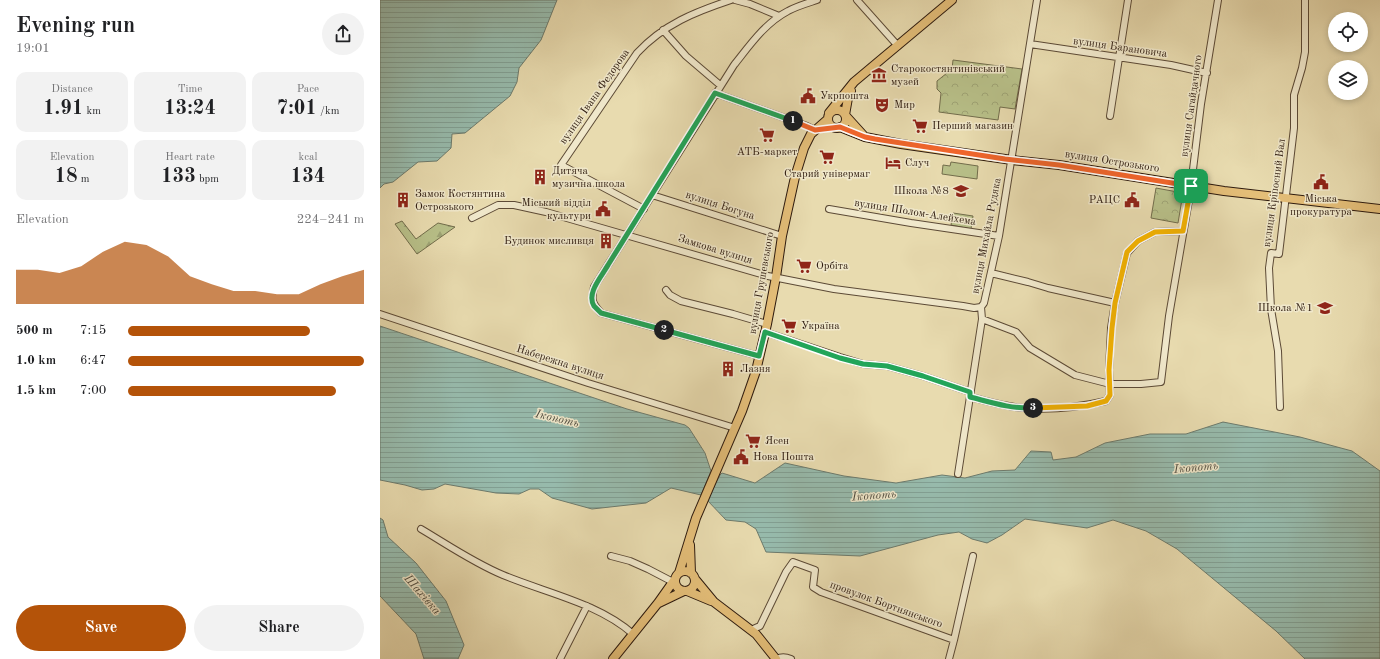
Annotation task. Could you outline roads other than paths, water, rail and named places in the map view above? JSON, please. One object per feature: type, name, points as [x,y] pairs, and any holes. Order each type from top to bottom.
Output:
[{"type":"main road","name":"вулиця Грушевського","points":[[613,659],[676,578],[704,499],[735,428],[756,371],[766,328],[782,236],[795,177],[804,148],[811,134],[828,116],[854,82],[952,0]]},
{"type":"main road","points":[[815,130],[842,126],[845,121],[848,98],[854,82]]},
{"type":"main road","points":[[838,127],[831,126],[828,116],[833,110],[839,110],[845,115],[865,137]]},
{"type":"main road","name":"вулиця Острозького","points":[[838,127],[865,137],[1012,160],[1059,165],[1191,186],[1380,209]]},
{"type":"main road","points":[[658,603],[693,588],[695,582],[689,538]]},
{"type":"main road","points":[[714,602],[681,590],[676,586],[676,578],[685,571],[693,576],[714,602],[756,634],[776,659]]},
{"type":"street","name":"вулиця Івана Федорова","points":[[644,209],[561,165],[637,53],[645,44],[678,20],[706,8],[731,0]]},
{"type":"street","points":[[735,0],[750,4],[779,16]]},
{"type":"street","points":[[759,356],[601,313],[594,305],[592,297],[594,287],[734,65],[752,42],[779,16],[790,10],[818,0]]},
{"type":"street","points":[[857,0],[898,46]]},
{"type":"street","name":"вулиця Михайла Рудяка","points":[[958,474],[982,319],[980,307],[984,302],[999,236],[1037,0]]},
{"type":"street","points":[[1110,116],[1128,0]]},
{"type":"street","name":"вулиця Сагайдачного","points":[[1110,384],[1141,384],[1161,382],[1168,316],[1191,186],[1201,104],[1218,0]]},
{"type":"street","name":"вулиця Кріпосний Вал","points":[[1280,407],[1278,351],[1271,310],[1269,268],[1271,253],[1279,254],[1294,128],[1294,95],[1305,52],[1305,0]]},
{"type":"street","points":[[663,30],[686,56],[720,85]]},
{"type":"street","name":"вулиця Барановича","points":[[1030,44],[1207,73]]},
{"type":"street","points":[[715,93],[808,126],[815,130]]},
{"type":"street","name":"вулиця Богуна","points":[[652,195],[782,236]]},
{"type":"street","name":"Замкова вулиця","points":[[472,218],[498,205],[514,205],[546,212],[776,277],[834,289],[974,308],[980,307]]},
{"type":"street","name":"вулиця Шолом-Алейхема","points":[[829,209],[999,236]]},
{"type":"street","points":[[666,290],[670,295],[681,301],[734,314],[840,358],[863,364],[887,366],[923,376],[996,404],[1023,408],[1087,406],[1106,401],[1110,395],[1112,328],[1115,303],[1127,252],[1138,241],[1155,232],[1183,231]]},
{"type":"street","points":[[991,273],[1115,303]]},
{"type":"street","name":"Набережна вулиця","points":[[380,314],[588,383],[735,428]]},
{"type":"street","points":[[982,319],[1016,332],[1030,348],[1075,375],[1110,384]]},
{"type":"street","points":[[421,529],[475,561],[497,572],[587,606],[622,624],[633,634]]},
{"type":"street","points":[[611,556],[630,560],[676,578]]},
{"type":"street","points":[[949,659],[974,556]]},
{"type":"street","name":"провулок Бортнянського","points":[[751,630],[760,626],[786,572],[793,562],[815,570],[813,587],[821,592],[954,640]]},
{"type":"street","points":[[560,659],[587,606]]},
{"type":"street","points":[[776,659],[780,657],[788,657],[791,659]]},
{"type":"water","points":[[380,0],[557,0],[541,40],[519,68],[517,82],[510,96],[465,133],[452,134],[451,148],[437,161],[418,162],[393,182],[384,184],[380,188]]},
{"type":"water","name":"Ікопоть","points":[[380,326],[627,409],[685,425],[689,428],[705,453],[711,471],[701,495],[671,488],[646,503],[592,509],[552,498],[539,489],[530,489],[519,494],[496,493],[445,484],[434,489],[422,490],[380,480]]},
{"type":"water","name":"Ікопоть","points":[[1223,422],[1300,437],[1352,451],[1380,471],[1380,659],[1305,659],[1276,631],[1177,549],[1146,531],[1113,520],[1087,528],[1025,519],[1002,535],[987,543],[972,539],[959,532],[938,535],[860,556],[766,552],[756,529],[745,522],[726,520],[707,500],[722,473],[755,483],[785,463],[844,476],[896,483],[942,475],[965,478],[992,471],[1015,470],[1031,451],[1051,452],[1053,460],[1076,457],[1105,443],[1150,434],[1186,434]]},
{"type":"water","name":"Шахівка","points":[[380,518],[383,520],[388,537],[416,563],[446,601],[464,645],[458,659],[424,659],[416,634],[380,596]]},
{"type":"place","name":"Старокостянтинівський музей","points":[[879,75]]},
{"type":"place","name":"Укрпошта","points":[[808,96]]},
{"type":"place","name":"Мир","points":[[882,105]]},
{"type":"place","name":"Перший магазин","points":[[920,126]]},
{"type":"place","name":"АТБ-маркет","points":[[767,135]]},
{"type":"place","name":"Старий універмаг","points":[[827,157]]},
{"type":"place","name":"Случ","points":[[893,163]]},
{"type":"place","name":"Дитяча музична школа","points":[[540,177]]},
{"type":"place","name":"Міська прокуратура","points":[[1321,182]]},
{"type":"place","name":"Школа №8","points":[[961,191]]},
{"type":"place","name":"Замок Костянтина Острозького","points":[[403,200]]},
{"type":"place","name":"РАЦС","points":[[1132,200]]},
{"type":"place","name":"Міський відділ культури","points":[[603,209]]},
{"type":"place","name":"Будинок мисливця","points":[[606,241]]},
{"type":"place","name":"Орбіта","points":[[804,266]]},
{"type":"place","name":"Школа №1","points":[[1325,308]]},
{"type":"place","name":"Україна","points":[[789,326]]},
{"type":"place","name":"Лазня","points":[[728,369]]},
{"type":"place","name":"Ясен","points":[[753,441]]},
{"type":"place","name":"Нова Пошта","points":[[741,457]]}]
